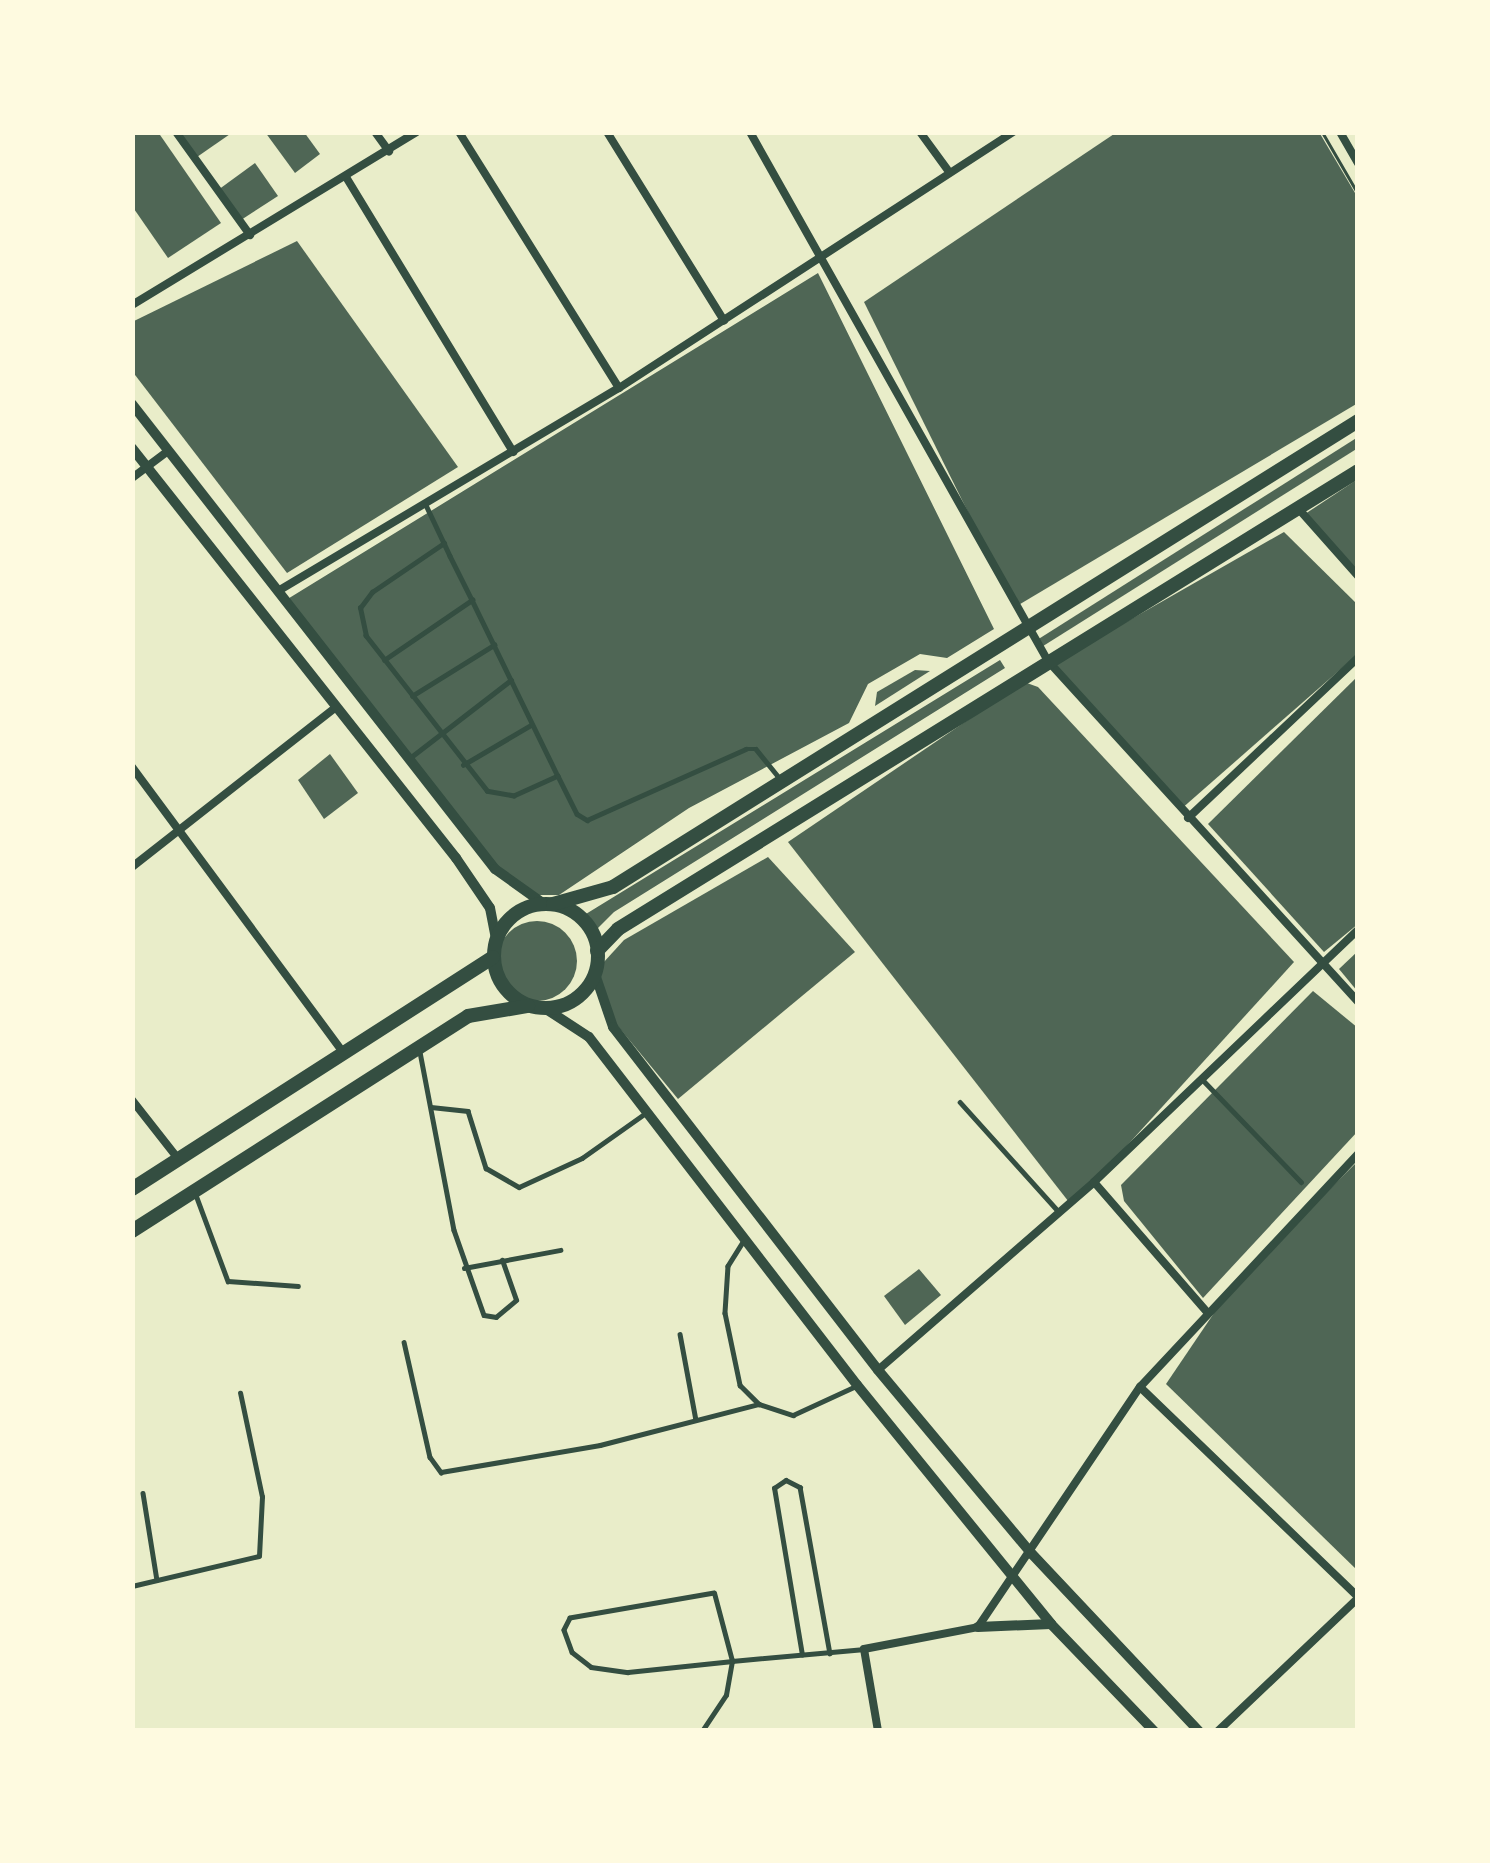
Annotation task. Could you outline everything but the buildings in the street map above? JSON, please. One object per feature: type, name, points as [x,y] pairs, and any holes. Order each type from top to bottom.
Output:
[{"type":"highway","points":[[528,1006],[506,991],[493,957],[496,939],[511,917],[613,886],[1358,422]]},
{"type":"highway","points":[[132,1231],[468,1016],[572,1002],[595,974],[598,951],[618,929],[1358,471]]},
{"type":"highway","points":[[549,904],[579,916],[598,951]]},
{"type":"highway","points":[[132,1189],[493,957]]},
{"type":"main road","points":[[132,404],[495,869],[549,904]]},
{"type":"main road","points":[[132,448],[479,891],[496,939]]},
{"type":"main road","points":[[595,974],[613,1027],[878,1370],[1032,1554],[1199,1731]]},
{"type":"main road","points":[[546,1009],[590,1037],[857,1385],[1051,1624],[1154,1731]]},
{"type":"main road","points":[[978,1627],[1051,1624]]},
{"type":"street","points":[[176,132],[250,235]]},
{"type":"street","points":[[375,132],[388,151]]},
{"type":"street","points":[[132,305],[417,132]]},
{"type":"street","points":[[459,132],[619,388]]},
{"type":"street","points":[[607,132],[724,321]]},
{"type":"street","points":[[750,132],[1048,661],[1358,1002]]},
{"type":"street","points":[[920,132],[946,169]]},
{"type":"street","points":[[276,592],[619,388],[819,260],[946,169],[1013,132]]},
{"type":"street","points":[[1340,132],[1358,163]]},
{"type":"street","points":[[346,177],[513,452]]},
{"type":"street","points":[[132,478],[168,451]]},
{"type":"street","points":[[1296,506],[1358,576]]},
{"type":"street","points":[[1188,818],[1358,658]]},
{"type":"street","points":[[132,867],[335,708]]},
{"type":"street","points":[[132,767],[346,1055]]},
{"type":"street","points":[[878,1370],[1094,1182],[1358,930]]},
{"type":"street","points":[[132,1100],[180,1160]]},
{"type":"street","points":[[878,1731],[864,1649],[978,1627],[1032,1554],[1140,1388],[1205,1311],[1358,1154]]},
{"type":"street","points":[[1094,1182],[1205,1311]]},
{"type":"street","points":[[1140,1388],[1358,1598],[1218,1731]]},
{"type":"lane","points":[[425,504],[558,776],[587,820],[746,749],[756,748],[782,781]]},
{"type":"lane","points":[[444,543],[360,608],[366,636],[487,791],[514,796],[558,776]]},
{"type":"lane","points":[[384,660],[472,600]]},
{"type":"lane","points":[[412,696],[494,644]]},
{"type":"lane","points":[[408,760],[438,731],[511,680]]},
{"type":"lane","points":[[463,765],[532,724]]},
{"type":"lane","points":[[419,1047],[464,1268],[476,1306],[496,1317],[516,1300],[502,1260]]},
{"type":"lane","points":[[1202,1079],[1301,1182]]},
{"type":"lane","points":[[960,1102],[1059,1212]]},
{"type":"lane","points":[[430,1107],[468,1112],[486,1168],[520,1187],[581,1158],[646,1112]]},
{"type":"lane","points":[[194,1190],[228,1281],[298,1286]]},
{"type":"lane","points":[[745,1239],[728,1266],[725,1313],[740,1385],[759,1404],[793,1415],[857,1385]]},
{"type":"lane","points":[[464,1268],[560,1250]]},
{"type":"lane","points":[[680,1334],[696,1420]]},
{"type":"lane","points":[[404,1342],[430,1457],[442,1472],[759,1404]]},
{"type":"lane","points":[[132,1586],[236,1568],[266,1545],[240,1393]]},
{"type":"lane","points":[[802,1655],[773,1488],[786,1480],[800,1486],[830,1652]]},
{"type":"lane","points":[[142,1492],[157,1580]]},
{"type":"lane","points":[[702,1731],[727,1695],[732,1661],[714,1592],[577,1611],[564,1630],[565,1644],[591,1667],[628,1672],[732,1661],[864,1649]]},
{"type":"path","points":[[1322,132],[1358,194]]}]
